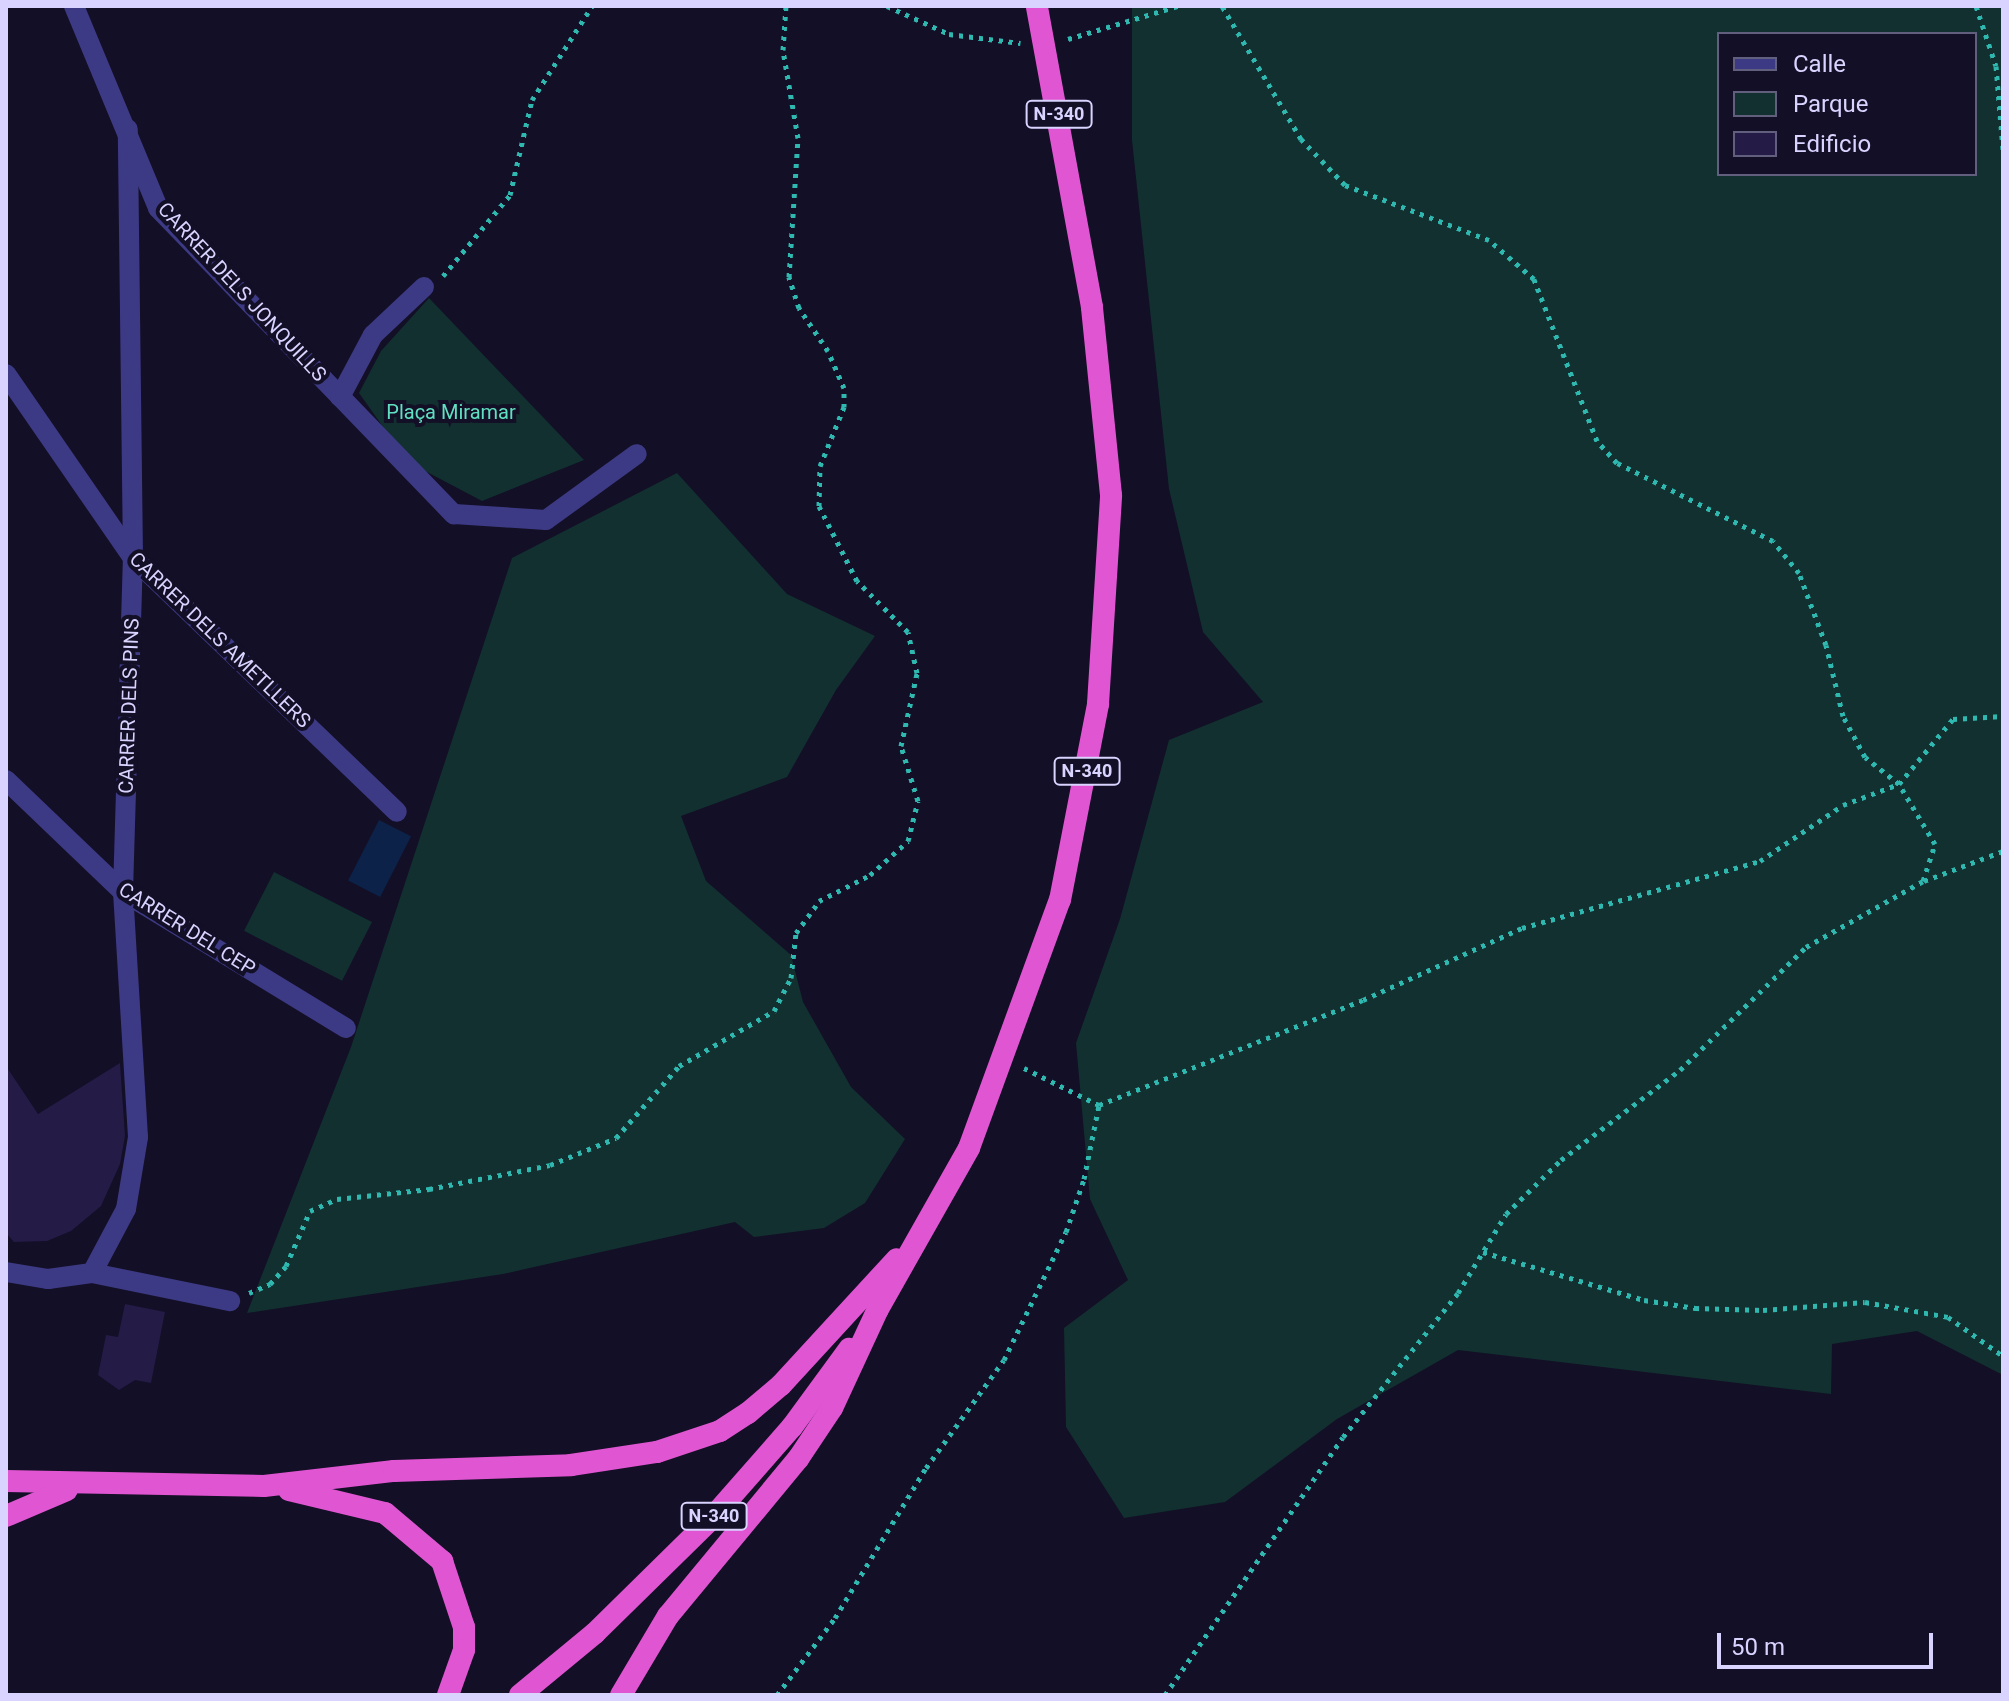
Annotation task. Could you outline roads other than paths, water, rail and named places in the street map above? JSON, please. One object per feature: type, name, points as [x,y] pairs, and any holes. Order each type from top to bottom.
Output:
[{"type":"highway","name":"N-340","points":[[520,1695],[595,1633],[712,1518],[792,1427],[878,1309],[969,1148],[1005,1059],[1060,900],[1079,819],[1098,704],[1108,566],[1109,445],[1079,223],[1037,6]]},
{"type":"highway","points":[[6,1481],[80,1486],[264,1486],[394,1471],[612,1461],[720,1431],[781,1385],[920,1235]]},
{"type":"highway","points":[[621,1695],[668,1616],[798,1459],[832,1408],[878,1309]]},
{"type":"highway","points":[[6,1516],[80,1486]]},
{"type":"highway","points":[[264,1486],[385,1513],[442,1561],[464,1627],[464,1650],[448,1695]]},
{"type":"street","name":"CARRER DELS JONQUILLS","points":[[74,6],[128,129],[158,208],[454,514],[546,520],[637,454]]},
{"type":"street","name":"CARRER DELS PINS","points":[[92,1273],[126,1209],[138,1137],[123,892],[133,558],[128,129]]},
{"type":"street","points":[[340,397],[373,335],[424,287]]},
{"type":"street","name":"CARRER DELS AMETLLERS","points":[[6,374],[133,558],[397,812]]},
{"type":"street","name":"CARRER DEL CEP","points":[[6,780],[123,892],[346,1028]]},
{"type":"street","points":[[6,1272],[48,1279],[92,1273],[230,1301]]},
{"type":"water","points":[[379,820],[411,836],[380,897],[348,881]]},
{"type":"park label","name":"Plaça Miramar","points":[[451,412]]}]
